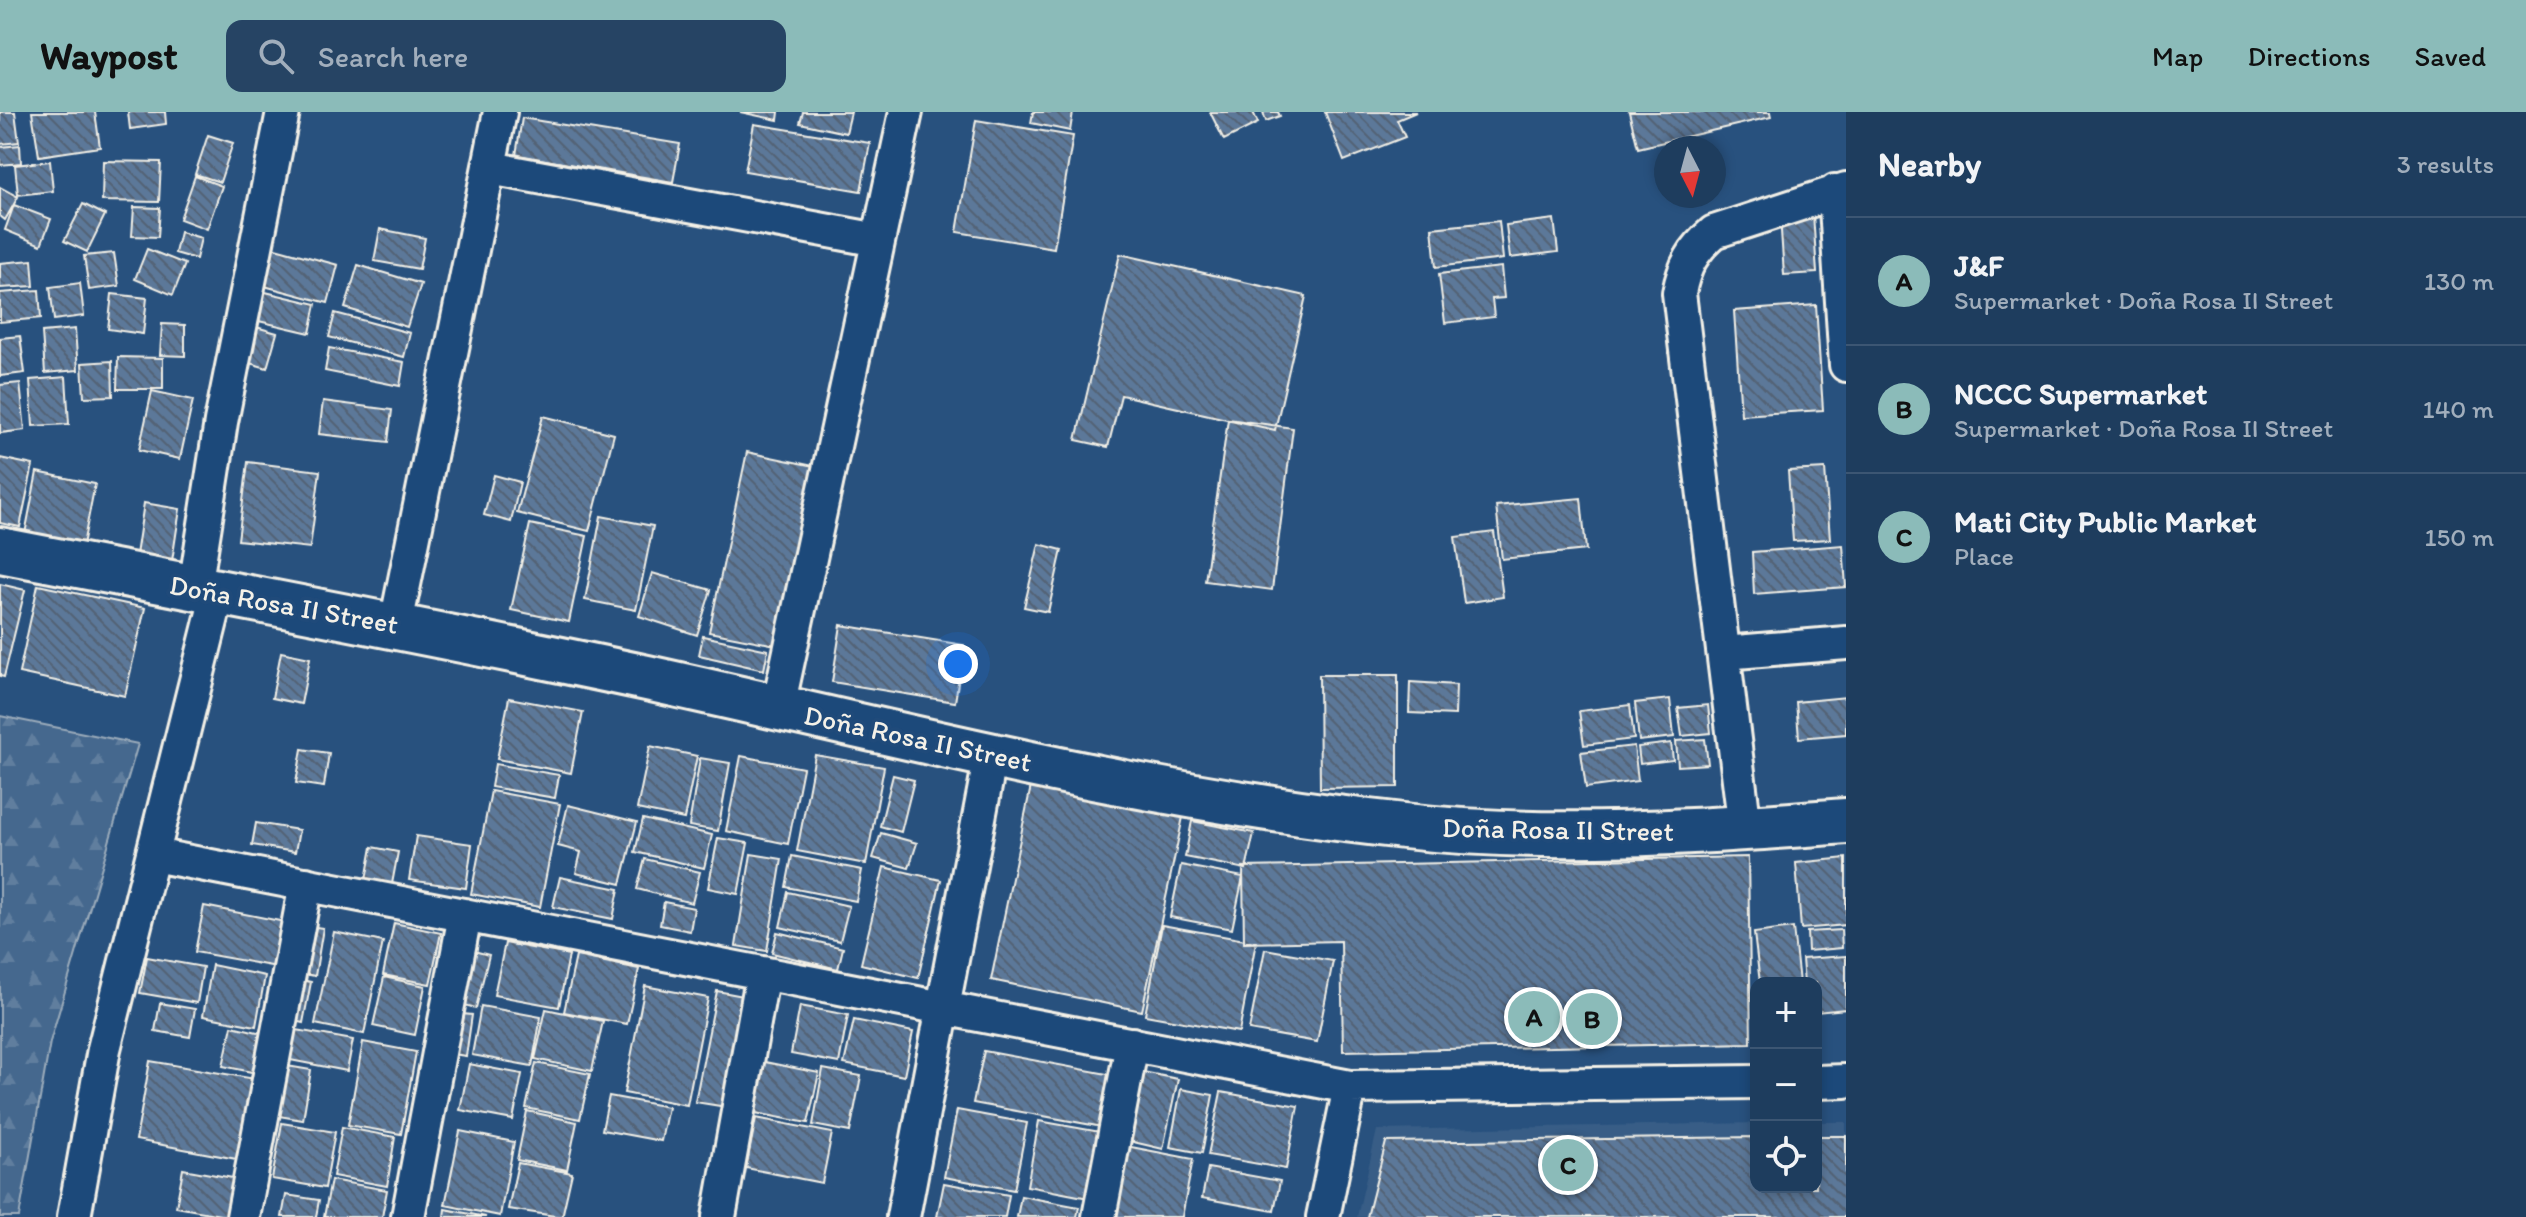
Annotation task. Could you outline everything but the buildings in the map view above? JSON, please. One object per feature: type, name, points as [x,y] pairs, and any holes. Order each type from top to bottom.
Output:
[{"type":"main road","name":"Doña Rosa II Street","points":[[0,550],[206,591],[396,624],[991,755],[1235,802],[1405,826],[1543,835],[1745,829],[1846,821]]},
{"type":"street","points":[[74,1217],[104,1049],[154,855],[206,591],[221,422],[283,112]]},
{"type":"street","points":[[396,624],[500,112]]},
{"type":"street","points":[[778,707],[906,112]]},
{"type":"street","points":[[490,168],[878,240]]},
{"type":"street","points":[[1745,829],[1679,293],[1683,268],[1698,246],[1714,232],[1840,190],[1846,365]]},
{"type":"street","points":[[1724,653],[1846,643]]},
{"type":"street","points":[[903,1217],[991,755]]},
{"type":"street","points":[[154,855],[1350,1087],[1750,1082]]},
{"type":"street","points":[[243,1217],[306,884]]},
{"type":"street","points":[[408,1217],[465,915]]},
{"type":"street","points":[[719,1217],[763,973]]},
{"type":"street","points":[[1099,1217],[1132,1044]]},
{"type":"street","points":[[1822,1082],[1846,1081]]},
{"type":"street","points":[[1323,1217],[1350,1087]]},
{"type":"shaded area","points":[[1822,1122],[1846,1122],[1846,1217],[1357,1217],[1377,1130],[1750,1123],[1750,1193],[1822,1193]]},
{"type":"green space","points":[[0,716],[138,744],[50,1042],[19,1217],[0,1217]]},
{"type":"place","name":"J&F","points":[[1534,1017]]},
{"type":"place","name":"NCCC Supermarket","points":[[1592,1019]]},
{"type":"place","name":"Mati City Public Market","points":[[1568,1165]]}]
